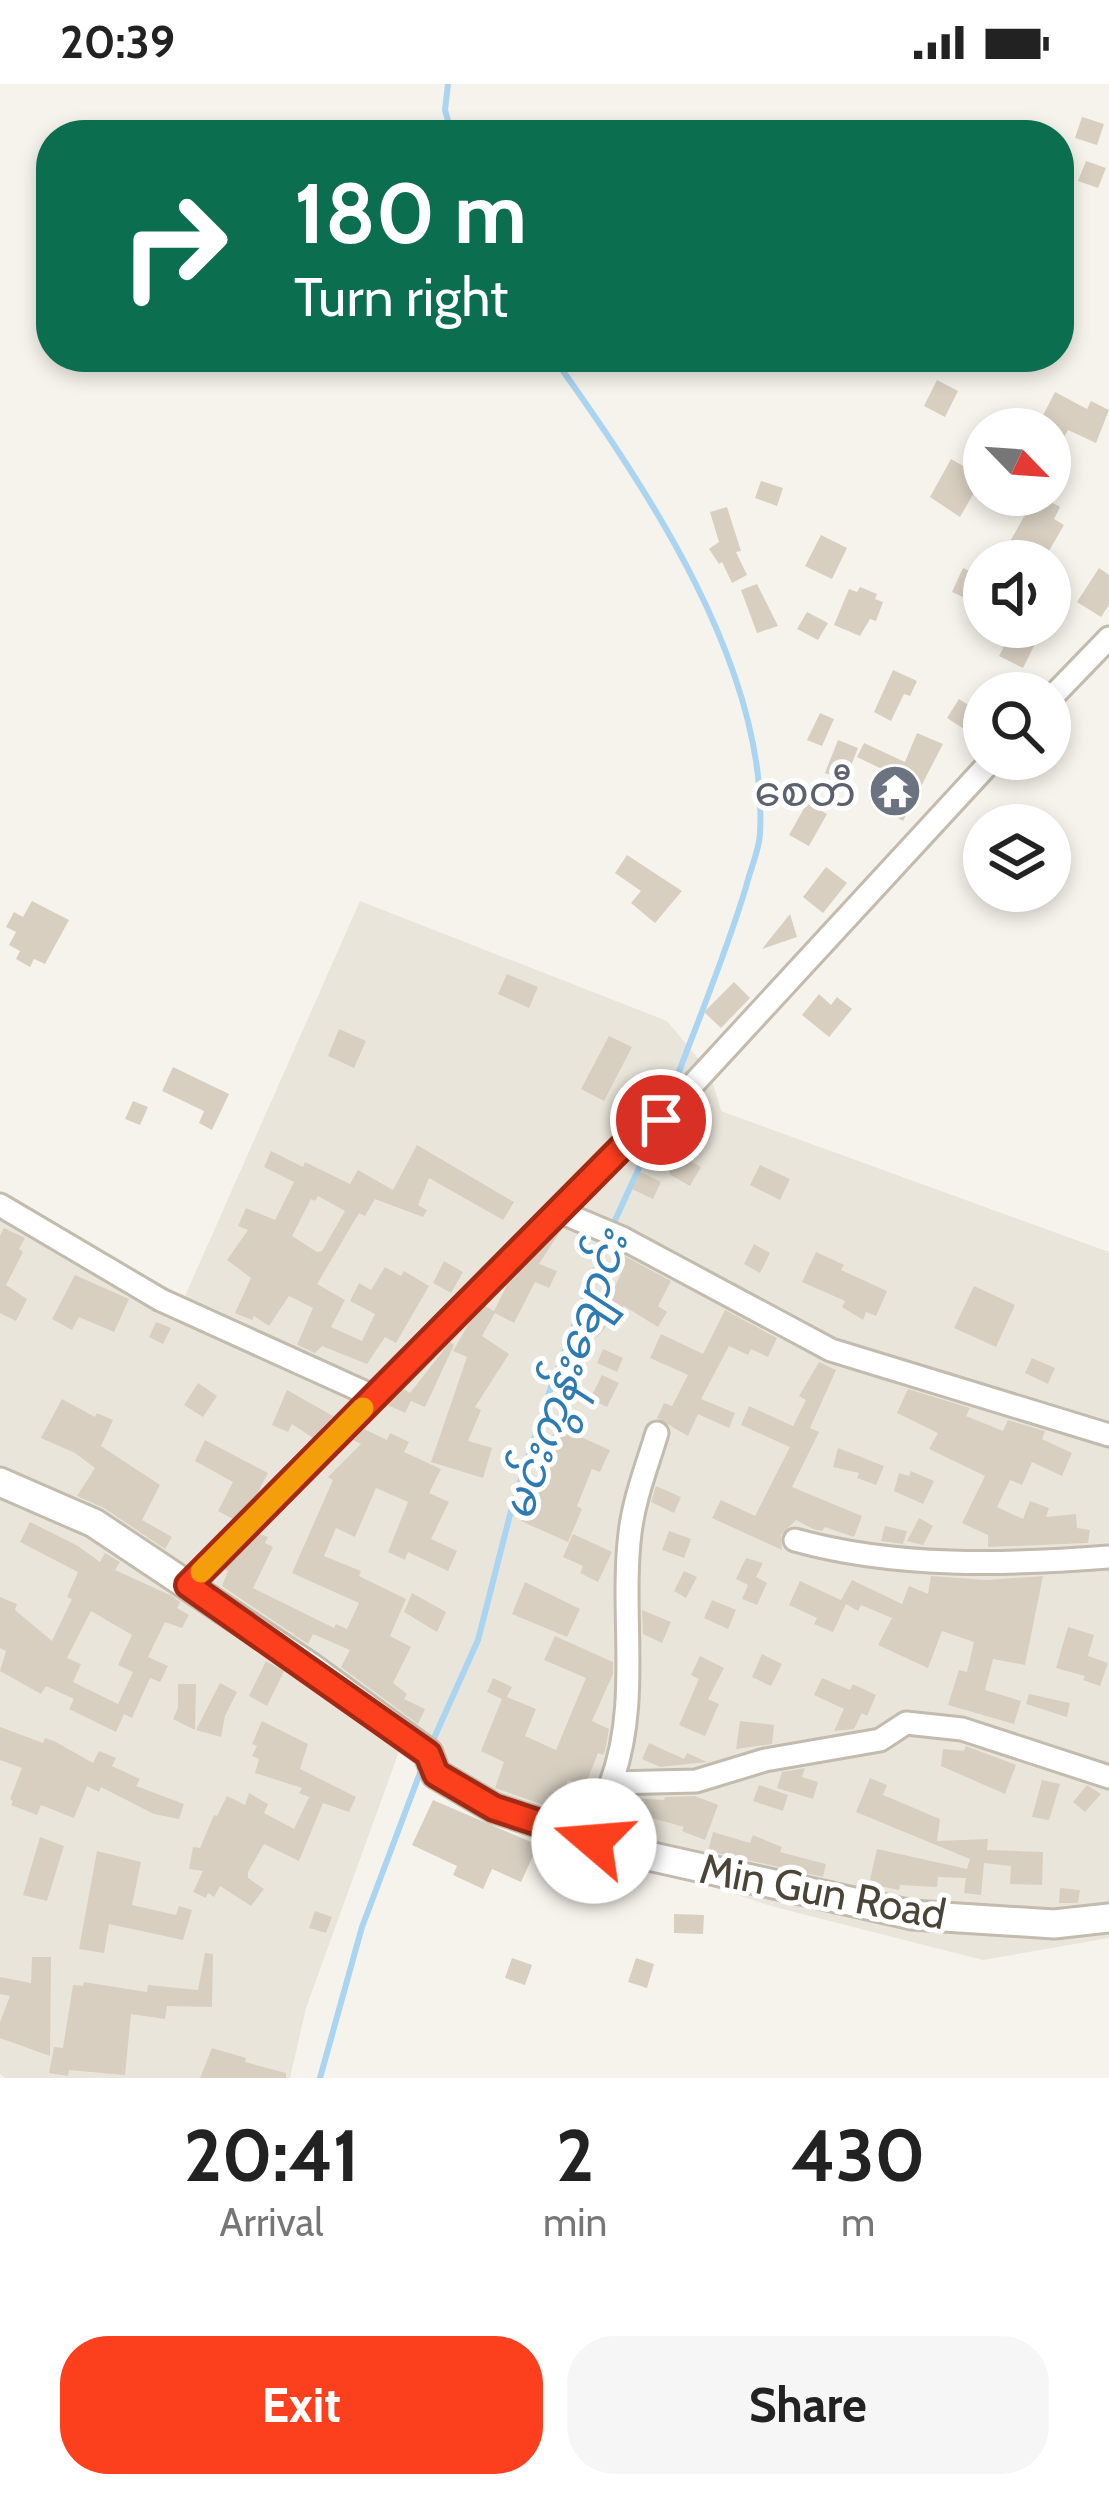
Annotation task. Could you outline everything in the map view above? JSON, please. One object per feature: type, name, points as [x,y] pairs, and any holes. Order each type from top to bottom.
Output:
[{"type":"street","points":[[1071,678],[1109,638]]},
{"type":"street","points":[[188,1585],[623,1146],[661,1120],[974,780]]},
{"type":"street","points":[[0,1205],[161,1300],[374,1397]]},
{"type":"street","points":[[558,1211],[622,1238],[831,1350],[1109,1436]]},
{"type":"street","points":[[594,1841],[620,1757],[629,1688],[630,1534],[657,1433]]},
{"type":"street","name":"Min Gun Road","points":[[0,1482],[94,1523],[188,1585],[428,1754],[436,1774],[494,1808],[594,1841],[911,1915],[1054,1924],[1109,1918]]},
{"type":"street","points":[[795,1540],[828,1549],[914,1559],[1109,1557]]},
{"type":"street","points":[[611,1783],[696,1781],[766,1760],[880,1740],[906,1723],[962,1729],[1109,1777]]},
{"type":"shaded area","points":[[360,901],[667,1021],[710,1073],[721,1111],[1109,1252],[1109,1938],[983,1960],[775,1907],[570,1843],[475,1805],[405,1735],[306,2008],[290,2078],[5,2078],[0,2074],[0,1209],[185,1296]]},
{"type":"building","points":[[1082,117],[1104,124],[1097,145],[1075,138]]},
{"type":"building","points":[[1086,161],[1106,168],[1098,188],[1078,181]]},
{"type":"building","points":[[937,380],[958,391],[945,417],[924,406]]},
{"type":"building","points":[[1055,392],[1087,409],[1091,401],[1109,410],[1096,443],[1071,431],[1071,408],[1047,408]]},
{"type":"building","points":[[951,459],[963,466],[960,517],[930,497]]},
{"type":"building","points":[[761,481],[783,488],[777,506],[755,498]]},
{"type":"building","points":[[727,507],[741,551],[736,552],[747,575],[732,583],[709,549],[719,542],[710,512]]},
{"type":"building","points":[[1024,516],[1056,516],[1064,525],[1055,540],[1011,540]]},
{"type":"building","points":[[821,535],[847,548],[832,579],[805,566]]},
{"type":"building","points":[[963,568],[963,597],[952,592]]},
{"type":"building","points":[[1099,568],[1109,575],[1109,605],[1101,617],[1077,602]]},
{"type":"building","points":[[757,584],[778,626],[757,633],[741,590]]},
{"type":"building","points":[[860,587],[883,602],[876,621],[870,619],[860,636],[834,625],[849,589],[857,592]]},
{"type":"building","points":[[807,612],[828,623],[818,640],[797,629]]},
{"type":"building","points":[[1003,648],[1033,648],[1023,668],[999,656]]},
{"type":"building","points":[[893,670],[917,681],[910,696],[904,694],[891,721],[874,712]]},
{"type":"building","points":[[959,699],[963,702],[963,728],[947,718]]},
{"type":"building","points":[[820,713],[834,719],[822,746],[807,740]]},
{"type":"building","points":[[917,733],[943,744],[903,821],[869,801],[886,771],[857,757],[864,743],[905,762]]},
{"type":"building","points":[[838,740],[858,748],[845,781],[825,773]]},
{"type":"building","points":[[807,803],[827,814],[809,846],[789,835]]},
{"type":"building","points":[[627,855],[682,891],[655,923],[631,903],[641,891],[615,873]]},
{"type":"building","points":[[826,867],[847,883],[823,913],[803,897]]},
{"type":"building","points":[[32,901],[69,920],[45,964],[34,959],[30,967],[16,959],[20,951],[9,945],[16,932],[6,927],[14,912],[23,917]]},
{"type":"building","points":[[790,914],[797,937],[762,949]]},
{"type":"building","points":[[507,974],[538,987],[529,1008],[498,994]]},
{"type":"building","points":[[734,982],[750,998],[721,1028],[704,1012]]},
{"type":"building","points":[[819,994],[831,1005],[837,997],[852,1009],[829,1037],[802,1015]]},
{"type":"building","points":[[339,1029],[366,1041],[354,1068],[328,1056]]},
{"type":"building","points":[[609,1036],[632,1047],[604,1101],[581,1089]]},
{"type":"building","points":[[173,1067],[229,1094],[212,1130],[199,1123],[204,1111],[162,1091]]},
{"type":"building","points":[[133,1101],[148,1107],[140,1125],[125,1119]]},
{"type":"building","points":[[417,1145],[514,1202],[503,1220],[429,1178],[418,1205],[427,1210],[423,1217],[375,1199],[365,1216],[359,1213],[317,1284],[345,1300],[331,1327],[362,1341],[375,1314],[350,1301],[359,1283],[371,1290],[385,1267],[401,1276],[404,1271],[429,1286],[396,1343],[385,1337],[367,1364],[322,1346],[315,1353],[297,1345],[313,1308],[289,1296],[269,1326],[254,1316],[252,1320],[235,1313],[251,1278],[227,1260],[248,1230],[238,1226],[246,1208],[275,1220],[294,1182],[264,1167],[271,1151],[350,1184],[358,1170],[393,1190]],"holes":[[[318,1196],[345,1211],[322,1251],[292,1236],[311,1199]]]},
{"type":"building","points":[[679,1155],[701,1167],[690,1186],[669,1174]]},
{"type":"building","points":[[760,1165],[790,1179],[780,1200],[750,1185]]},
{"type":"building","points":[[640,1172],[661,1182],[653,1199],[632,1189]]},
{"type":"building","points":[[4,1228],[25,1238],[6,1285],[27,1299],[16,1321],[0,1313],[0,1236]]},
{"type":"building","points":[[561,1230],[539,1264],[557,1271],[549,1288],[535,1282],[514,1323],[495,1313],[482,1336],[509,1354],[475,1407],[481,1410],[468,1441],[492,1448],[483,1478],[431,1462],[467,1357],[453,1351],[471,1320],[485,1306],[494,1311],[507,1285]]},
{"type":"building","points":[[754,1244],[770,1253],[760,1273],[744,1264]]},
{"type":"building","points":[[816,1252],[844,1265],[841,1270],[887,1291],[876,1316],[866,1312],[863,1320],[842,1307],[845,1301],[802,1282]]},
{"type":"building","points":[[619,1253],[671,1281],[658,1306],[667,1312],[658,1327],[624,1306],[597,1337],[586,1321],[602,1303],[606,1307],[622,1271],[613,1266]]},
{"type":"building","points":[[444,1261],[463,1272],[451,1293],[433,1283]]},
{"type":"building","points":[[75,1275],[129,1299],[114,1332],[79,1317],[72,1330],[52,1319]]},
{"type":"building","points":[[974,1286],[1015,1305],[996,1347],[954,1328]]},
{"type":"building","points":[[725,1310],[777,1338],[768,1357],[729,1346],[701,1399],[735,1413],[729,1428],[698,1414],[688,1436],[657,1418],[664,1403],[672,1406],[688,1375],[650,1358],[661,1334],[703,1354]]},
{"type":"building","points":[[156,1322],[171,1328],[163,1344],[149,1337]]},
{"type":"building","points":[[450,1342],[454,1345],[425,1407],[411,1401],[405,1413],[388,1405],[403,1389],[410,1393]]},
{"type":"building","points":[[603,1349],[623,1358],[617,1372],[597,1363]]},
{"type":"building","points":[[1032,1358],[1055,1368],[1048,1384],[1025,1373]]},
{"type":"building","points":[[819,1362],[836,1370],[810,1428],[819,1432],[792,1487],[862,1516],[854,1537],[825,1527],[813,1529],[796,1520],[781,1535],[782,1550],[712,1518],[721,1500],[755,1516],[790,1447],[741,1425],[749,1406],[793,1426],[806,1400],[799,1396]]},
{"type":"building","points":[[602,1375],[619,1383],[607,1407],[590,1399]]},
{"type":"building","points":[[198,1383],[217,1396],[203,1417],[184,1405]]},
{"type":"building","points":[[908,1389],[970,1408],[966,1416],[1003,1431],[1008,1420],[1045,1431],[1042,1439],[1072,1453],[1062,1476],[1032,1462],[1022,1485],[1010,1480],[997,1507],[1023,1519],[1030,1501],[1049,1508],[1046,1517],[1076,1514],[1077,1528],[1090,1530],[1088,1543],[988,1547],[988,1535],[962,1523],[985,1476],[929,1449],[938,1433],[897,1413]]},
{"type":"building","points":[[287,1390],[333,1416],[313,1438],[292,1424],[288,1432],[272,1425]]},
{"type":"building","points":[[62,1399],[95,1417],[97,1413],[113,1420],[101,1446],[160,1485],[142,1520],[172,1537],[165,1549],[104,1508],[77,1496],[95,1468],[41,1438]]},
{"type":"building","points":[[559,1418],[577,1426],[574,1434],[610,1450],[600,1472],[592,1469],[568,1542],[521,1521],[550,1458],[545,1456]]},
{"type":"building","points":[[364,1429],[387,1440],[390,1433],[409,1442],[404,1452],[441,1469],[429,1493],[449,1502],[431,1539],[457,1551],[448,1571],[408,1552],[405,1560],[388,1552],[408,1502],[376,1488],[355,1537],[336,1528],[324,1556],[361,1571],[359,1576],[406,1599],[390,1636],[411,1647],[393,1683],[407,1694],[404,1699],[425,1709],[418,1724],[341,1667],[350,1650],[313,1634],[308,1644],[222,1586],[228,1571],[224,1569],[260,1534],[273,1547],[253,1588],[334,1628],[336,1624],[347,1629],[359,1603],[292,1573],[333,1480],[328,1477],[361,1444],[353,1440]]},
{"type":"building","points":[[205,1440],[268,1473],[257,1494],[233,1519],[218,1511],[233,1482],[195,1461]]},
{"type":"building","points":[[838,1448],[884,1466],[876,1485],[857,1478],[859,1473],[833,1467]]},
{"type":"building","points":[[911,1471],[934,1481],[923,1504],[894,1491],[899,1473],[909,1476]]},
{"type":"building","points":[[656,1486],[681,1497],[674,1513],[651,1502]]},
{"type":"building","points":[[919,1518],[933,1526],[923,1545],[907,1541]]},
{"type":"building","points":[[30,1522],[100,1562],[105,1553],[120,1562],[115,1570],[172,1596],[180,1602],[177,1608],[189,1615],[182,1628],[165,1622],[148,1657],[168,1666],[160,1682],[150,1678],[132,1718],[124,1714],[116,1732],[69,1709],[74,1699],[46,1686],[41,1694],[0,1671],[6,1651],[0,1648],[0,1597],[17,1604],[15,1610],[52,1641],[72,1599],[67,1597],[78,1572],[20,1542]],"holes":[[[91,1611],[132,1635],[118,1665],[133,1672],[118,1704],[73,1682],[81,1664],[67,1658]]]},
{"type":"building","points":[[885,1526],[907,1531],[903,1544],[881,1541]]},
{"type":"building","points":[[669,1531],[691,1539],[684,1558],[662,1550]]},
{"type":"building","points":[[573,1534],[612,1552],[598,1582],[580,1573],[583,1566],[563,1557]]},
{"type":"building","points":[[746,1558],[763,1563],[756,1577],[767,1583],[757,1605],[742,1599],[748,1585],[736,1579]]},
{"type":"building","points":[[684,1571],[697,1577],[686,1598],[674,1591]]},
{"type":"building","points":[[931,1576],[987,1580],[1043,1576],[1025,1665],[993,1659],[985,1690],[1021,1701],[1014,1724],[948,1705],[959,1670],[967,1672],[974,1642],[942,1631],[928,1668],[878,1645],[892,1618],[846,1604],[833,1632],[789,1605],[800,1581],[841,1600],[852,1580],[902,1604],[909,1586],[928,1594]]},
{"type":"building","points":[[525,1582],[580,1609],[567,1637],[512,1614]]},
{"type":"building","points":[[412,1593],[446,1612],[437,1632],[404,1612]]},
{"type":"building","points":[[712,1600],[736,1610],[728,1629],[704,1618]]},
{"type":"building","points":[[642,1610],[671,1622],[662,1643],[643,1634]]},
{"type":"building","points":[[1068,1627],[1094,1635],[1088,1656],[1108,1663],[1100,1686],[1056,1668]]},
{"type":"building","points":[[555,1636],[613,1662],[613,1674],[592,1721],[609,1729],[605,1751],[598,1753],[585,1786],[568,1780],[555,1809],[495,1788],[504,1762],[481,1751],[502,1699],[487,1692],[493,1678],[512,1687],[507,1697],[536,1709],[525,1736],[556,1750],[586,1678],[544,1660]]},
{"type":"building","points":[[762,1654],[782,1664],[771,1686],[752,1677]]},
{"type":"building","points":[[700,1656],[724,1668],[708,1699],[719,1704],[705,1736],[679,1725],[699,1679],[691,1675]]},
{"type":"building","points":[[266,1661],[284,1671],[267,1706],[249,1696]]},
{"type":"building","points":[[822,1678],[876,1695],[867,1716],[862,1713],[854,1729],[834,1731],[844,1709],[814,1695]]},
{"type":"building","points":[[220,1683],[237,1692],[221,1737],[196,1730]]},
{"type":"building","points":[[178,1684],[196,1684],[195,1730],[173,1719]]},
{"type":"building","points":[[1029,1694],[1070,1703],[1067,1717],[1026,1704]]},
{"type":"building","points":[[262,1721],[308,1744],[300,1769],[356,1797],[349,1812],[323,1803],[299,1861],[264,1844],[248,1872],[248,1878],[264,1889],[251,1906],[220,1886],[214,1897],[208,1893],[206,1898],[193,1892],[203,1871],[189,1869],[193,1847],[200,1848],[227,1796],[245,1805],[249,1793],[268,1804],[264,1813],[294,1829],[309,1797],[299,1793],[302,1788],[255,1773],[259,1759],[252,1756],[257,1746],[252,1744]]},
{"type":"building","points":[[740,1721],[774,1725],[772,1744],[736,1749]]},
{"type":"building","points":[[0,1727],[43,1743],[45,1738],[54,1741],[93,1763],[99,1751],[116,1758],[112,1766],[140,1779],[136,1786],[184,1804],[179,1819],[154,1814],[101,1787],[99,1792],[87,1786],[74,1818],[41,1805],[37,1815],[11,1805],[22,1768],[0,1760]]},
{"type":"building","points":[[649,1743],[684,1759],[687,1753],[707,1762],[660,1767],[642,1759]]},
{"type":"building","points":[[966,1746],[1016,1765],[1005,1794],[941,1766],[943,1749],[964,1751]]},
{"type":"building","points":[[805,1768],[802,1777],[818,1782],[813,1799],[777,1788],[782,1772]]},
{"type":"building","points":[[870,1778],[887,1785],[883,1795],[940,1819],[937,1841],[988,1839],[987,1850],[1043,1852],[1042,1885],[1010,1884],[1011,1866],[984,1863],[981,1895],[964,1893],[966,1878],[938,1877],[937,1887],[900,1885],[899,1890],[869,1884],[877,1849],[967,1869],[970,1859],[856,1812]]},
{"type":"building","points":[[1042,1780],[1060,1784],[1049,1820],[1032,1817]]},
{"type":"building","points":[[759,1785],[788,1795],[783,1811],[753,1801]]},
{"type":"building","points":[[1087,1785],[1101,1794],[1085,1812],[1073,1802]]},
{"type":"building","points":[[695,1796],[718,1805],[705,1840],[682,1831],[684,1827],[652,1818],[644,1837],[613,1828],[630,1798]]},
{"type":"building","points":[[433,1800],[538,1845],[521,1882],[492,1869],[483,1889],[453,1875],[457,1866],[412,1845]]},
{"type":"building","points":[[713,1832],[750,1843],[753,1835],[782,1847],[780,1852],[826,1864],[823,1877],[708,1851]]},
{"type":"building","points":[[40,1837],[64,1846],[47,1901],[23,1895]]},
{"type":"building","points":[[562,1850],[579,1857],[571,1881],[554,1875]]},
{"type":"building","points":[[97,1851],[141,1862],[132,1905],[176,1915],[179,1906],[192,1910],[183,1940],[109,1924],[104,1953],[79,1949]]},
{"type":"building","points":[[1060,1888],[1080,1890],[1078,1903],[1059,1903]]},
{"type":"building","points":[[315,1911],[332,1917],[326,1933],[309,1928]]},
{"type":"building","points":[[674,1914],[704,1915],[703,1934],[674,1933]]},
{"type":"building","points":[[205,1953],[213,1954],[212,2007],[167,2006],[165,2019],[131,2014],[125,2075],[49,2073],[54,2047],[63,2048],[73,1985],[84,1982],[147,1992],[148,1985],[198,1990]]},
{"type":"building","points":[[32,1957],[51,1957],[50,2056],[0,2038],[0,2022],[10,1996],[0,1994],[0,1977],[31,1983]]},
{"type":"building","points":[[512,1958],[532,1965],[525,1985],[505,1978]]},
{"type":"building","points":[[636,1958],[654,1964],[647,1988],[628,1982]]},
{"type":"building","points":[[212,2048],[286,2073],[286,2078],[200,2078]]},
{"type":"waterway","name":"မင်းကွန်းချောင်း","points":[[448,84],[448,120]]},
{"type":"waterway","name":"မင်းကွန်းချောင်း","points":[[563,372],[626,463],[695,582],[745,708],[758,771],[756,854],[668,1101]]},
{"type":"waterway","name":"မင်းကွန်းချောင်း","points":[[612,1227],[654,1135]]},
{"type":"waterway","name":"မင်းကွန်းချောင်း","points":[[430,1747],[478,1640],[512,1507],[607,1239]]},
{"type":"waterway","name":"မင်းကွန်းချောင်း","points":[[320,2078],[362,1927],[423,1765]]},
{"type":"slow traffic","points":[[201,1572],[363,1408]]},
{"type":"place","name":"စေတီ","points":[[895,791]]},
{"type":"route","points":[[594,1841],[494,1808],[436,1774],[428,1754],[188,1585],[623,1146],[661,1120]]}]
